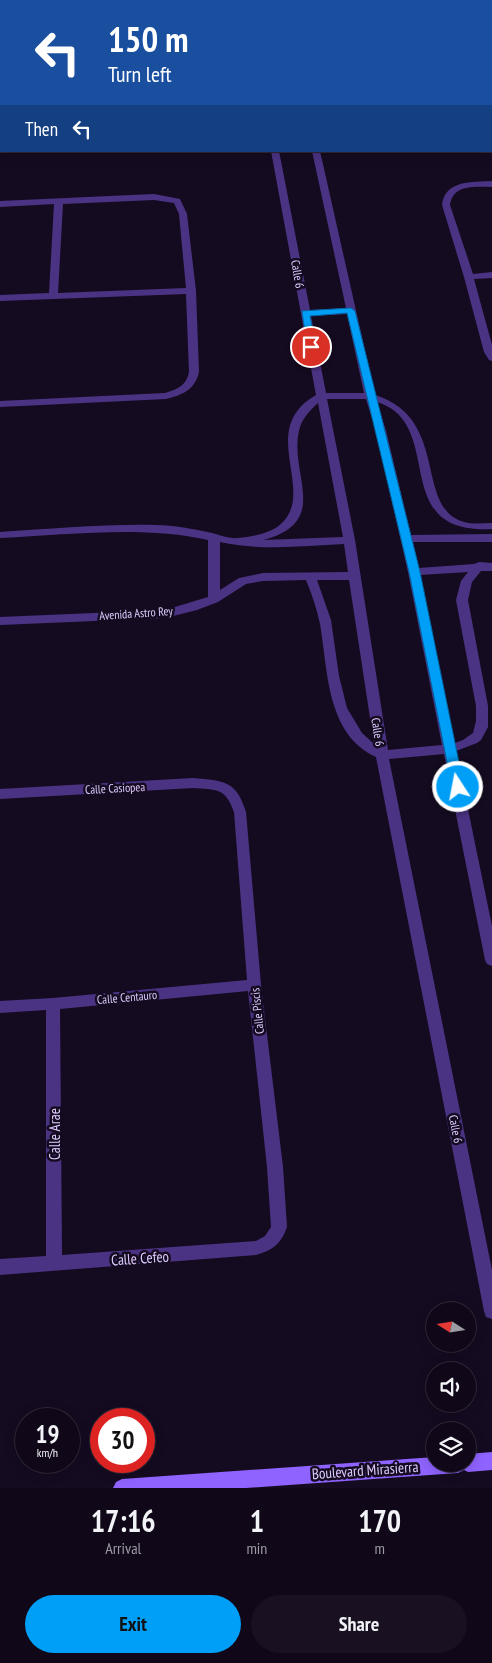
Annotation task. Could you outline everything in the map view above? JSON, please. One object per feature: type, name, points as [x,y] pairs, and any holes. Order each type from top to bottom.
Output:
[{"type":"main road","points":[[476,1462],[492,1461]]},
{"type":"main road","name":"Boulevard Mirasierra","points":[[122,1488],[426,1466]]},
{"type":"street","name":"Calle 6","points":[[275,152],[349,540],[382,754],[492,1310]]},
{"type":"street","points":[[316,152],[370,397],[381,431],[407,539],[492,960]]},
{"type":"street","points":[[492,184],[465,186],[449,191],[445,198],[492,358]]},
{"type":"street","points":[[0,204],[154,197],[177,202],[183,214],[191,291],[192,381],[189,386],[166,396],[0,404]]},
{"type":"street","points":[[53,296],[59,201]]},
{"type":"street","points":[[469,276],[492,275]]},
{"type":"street","points":[[0,298],[191,291]]},
{"type":"street","points":[[305,313],[351,311]]},
{"type":"street","points":[[235,542],[254,538],[288,525],[295,512],[299,490],[294,460],[294,427],[306,410],[321,397],[370,397],[397,408],[410,421],[434,499],[444,516],[448,520],[463,525],[492,526]]},
{"type":"street","points":[[0,535],[156,528],[186,531],[214,539],[235,542],[271,544],[349,540]]},
{"type":"street","points":[[407,539],[492,538]]},
{"type":"street","points":[[214,539],[214,599]]},
{"type":"street","points":[[414,572],[479,566],[492,567]]},
{"type":"street","points":[[310,576],[318,595],[326,626],[333,676],[342,712],[348,727],[360,740],[382,754],[450,749],[472,743],[479,735],[483,722],[482,706],[462,600],[467,581],[479,566]]},
{"type":"street","name":"Avenida Astro Rey","points":[[0,621],[165,614],[193,607],[214,599],[243,581],[263,577],[355,576]]},
{"type":"street","name":"Calle Casiopea","points":[[0,794],[193,783],[229,788]]},
{"type":"street","name":"Calle Piscis","points":[[229,788],[234,794],[240,812],[254,985],[275,1167],[279,1220],[276,1236]]},
{"type":"street","name":"Calle Centauro","points":[[0,1007],[53,1004],[254,985]]},
{"type":"street","name":"Calle Arae","points":[[53,1004],[54,1264]]},
{"type":"street","name":"Calle Cefeo","points":[[0,1268],[230,1252],[270,1244],[276,1236]]},
{"type":"route","points":[[311,347],[305,313],[351,311],[370,397],[381,431],[414,572],[458,787]]}]
